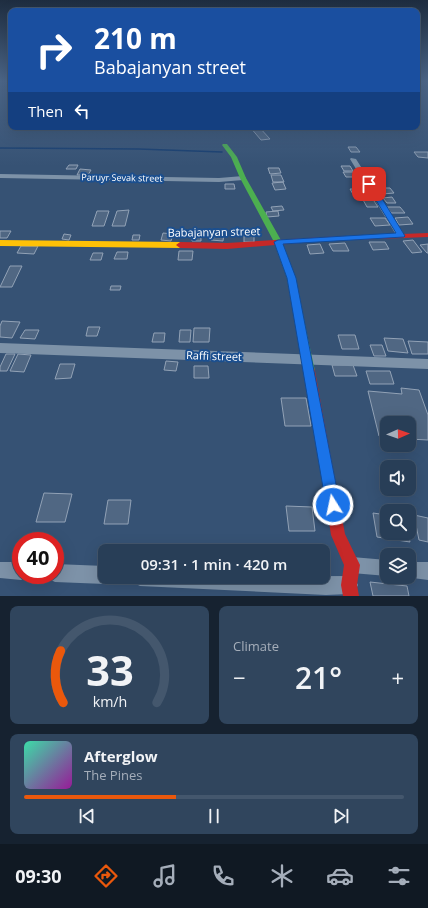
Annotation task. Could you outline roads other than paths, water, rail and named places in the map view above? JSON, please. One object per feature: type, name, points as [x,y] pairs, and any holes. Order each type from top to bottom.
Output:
[{"type":"street","points":[[225,145],[234,157],[243,178],[278,242],[292,278],[308,359],[338,535],[352,564],[350,591],[326,586],[285,584]]},
{"type":"street","points":[[353,159],[401,236]]},
{"type":"street","name":"Paruyr Sevak street","points":[[0,176],[219,180],[243,178]]},
{"type":"street","name":"Babajanyan street","points":[[0,243],[227,246],[278,242],[428,235]]},
{"type":"street","name":"Raffi street","points":[[0,348],[428,364]]},
{"type":"street","points":[[352,564],[380,567]]},
{"type":"street","points":[[0,570],[12,571]]},
{"type":"street","points":[[416,570],[428,571]]},
{"type":"street","points":[[64,573],[98,575]]},
{"type":"waterway","points":[[0,148],[139,149],[222,152]]}]
